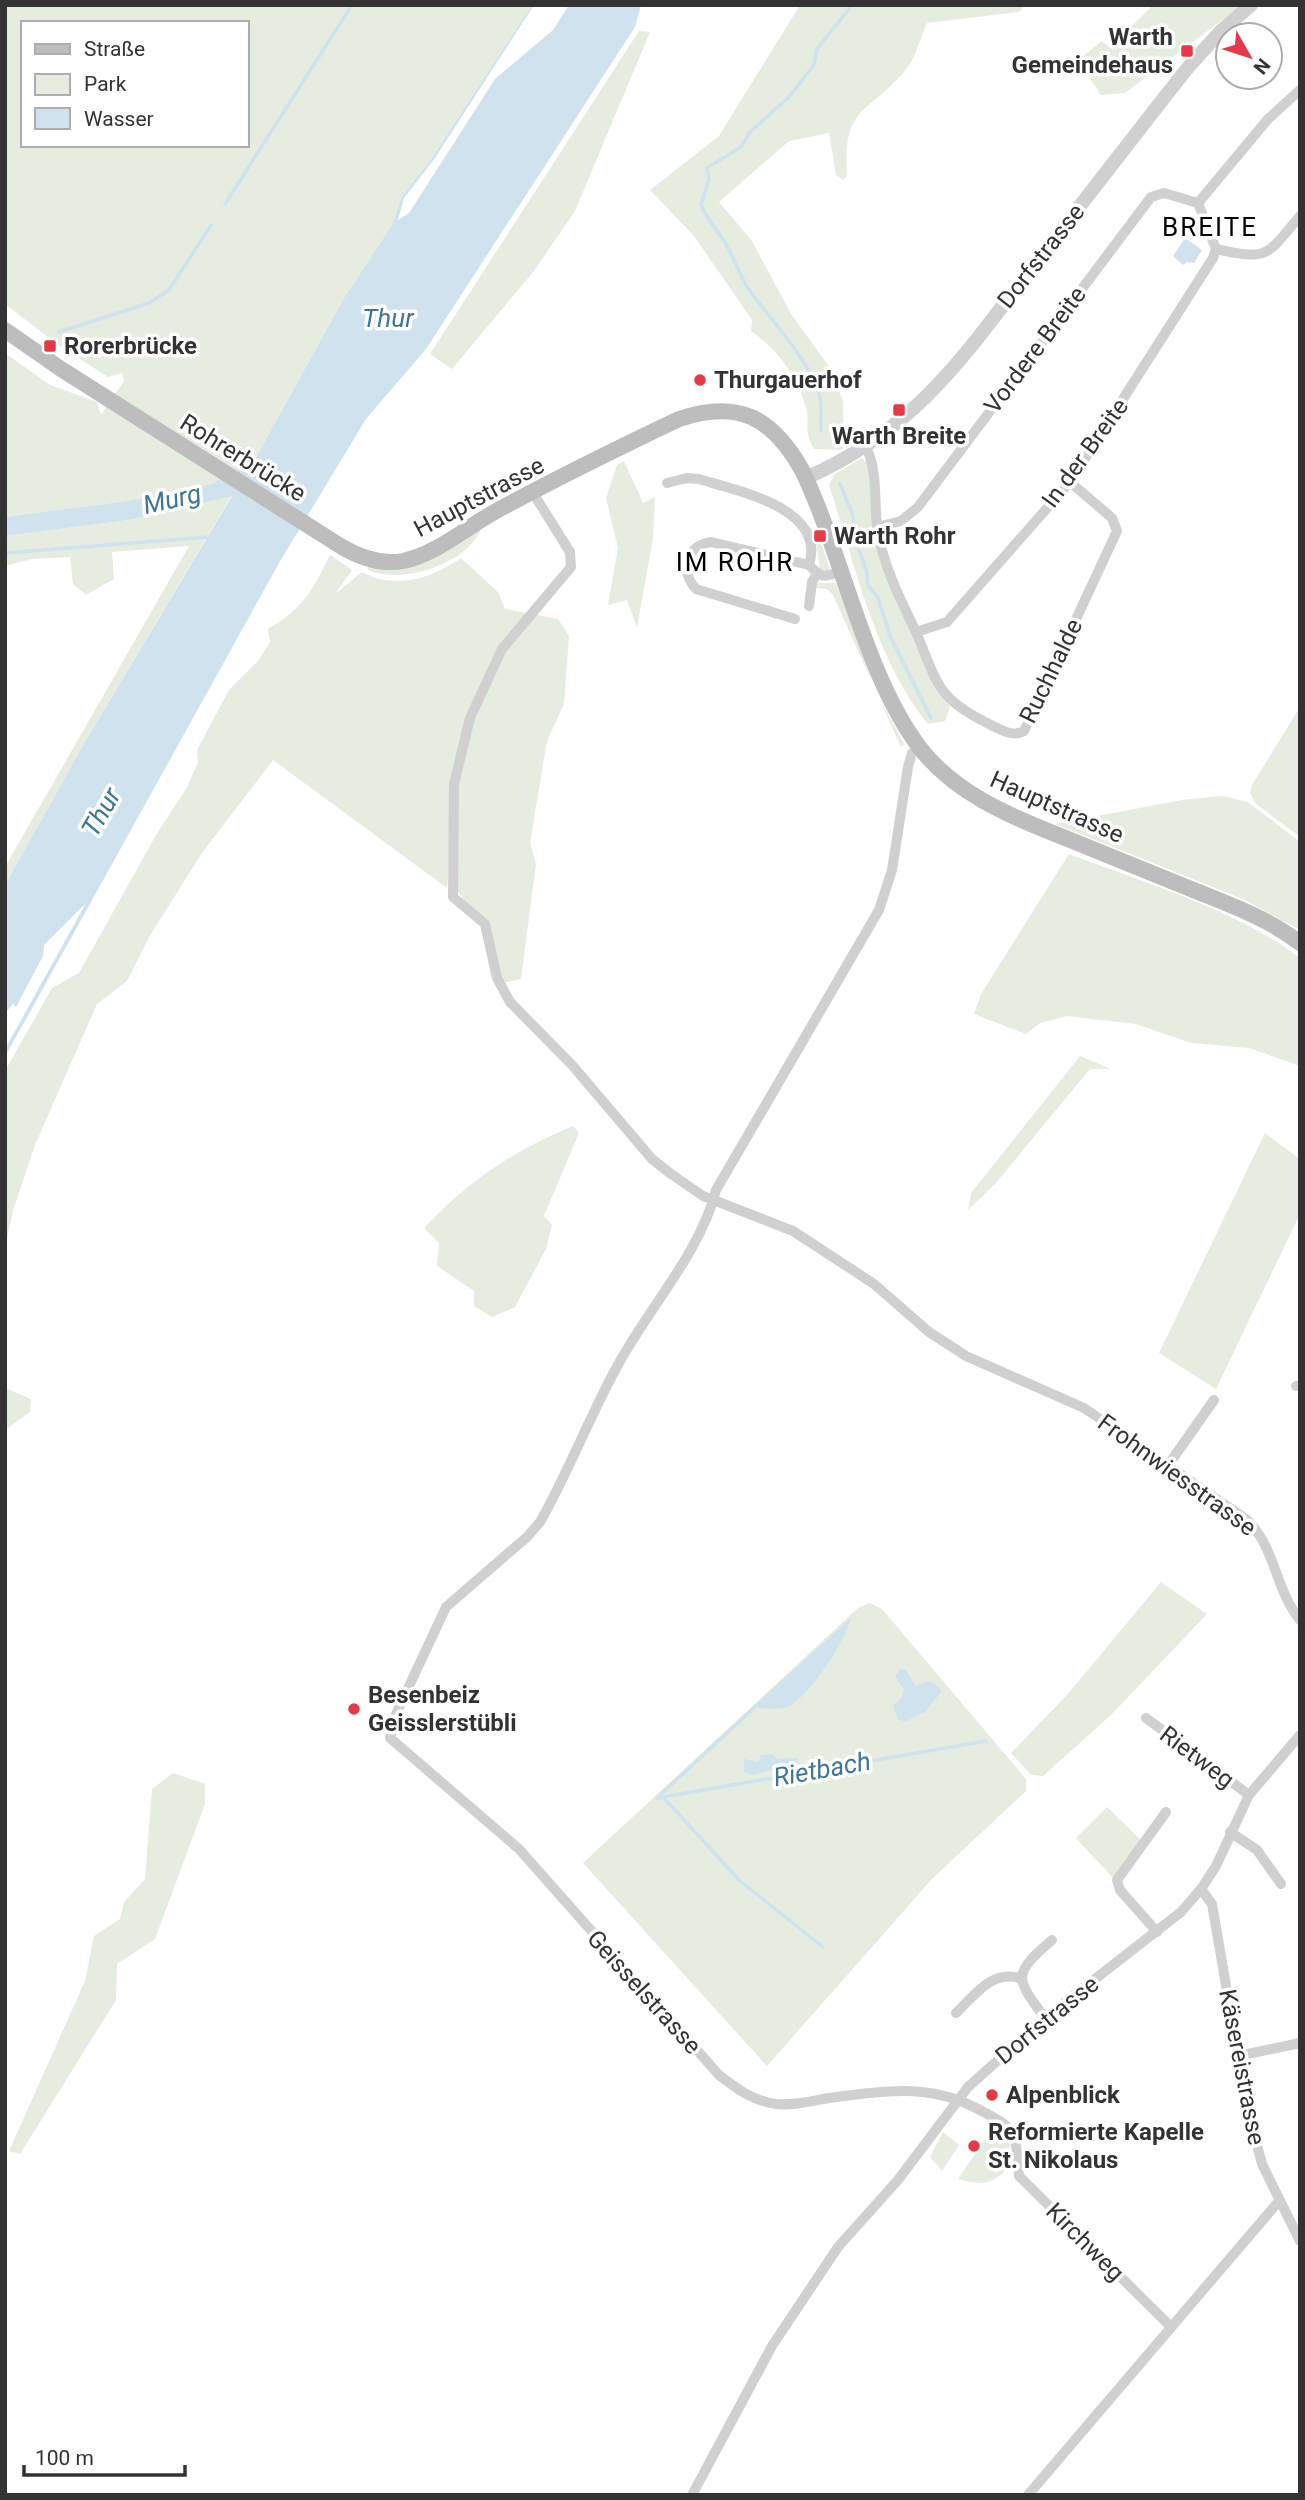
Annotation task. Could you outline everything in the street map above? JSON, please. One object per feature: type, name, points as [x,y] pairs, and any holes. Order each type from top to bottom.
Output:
[{"type":"main road","name":"Rohrerbrücke","points":[[5,330],[354,554],[373,561]]},
{"type":"main road","name":"Hauptstrasse","points":[[373,561],[394,562],[415,558],[533,493],[679,419],[707,411],[723,410],[753,417],[769,426],[788,446],[806,478],[885,686],[920,747],[953,780],[1001,810],[1266,921],[1300,943]]},
{"type":"street","name":"Dorfstrasse","points":[[806,478],[866,447],[911,413],[945,378],[1190,65],[1221,31],[1251,5]]},
{"type":"street","points":[[1300,90],[1262,125],[1198,203],[1216,249],[1262,255],[1272,248],[1300,216]]},
{"type":"street","name":"Vordere Breite","points":[[877,527],[901,521],[918,507],[1151,197],[1164,193],[1198,203]]},
{"type":"street","name":"In der Breite","points":[[916,632],[947,622],[1070,482],[1184,306],[1216,249]]},
{"type":"street","points":[[866,447],[873,466],[877,527],[884,556],[916,632]]},
{"type":"street","points":[[667,483],[687,478],[699,479],[775,504],[797,520],[807,533],[812,545],[809,565]]},
{"type":"street","name":"Ruchhalde","points":[[916,632],[939,686],[953,704],[1007,733],[1024,731],[1117,531],[1112,518],[1070,482]]},
{"type":"street","name":"Frohnwiesstrasse","points":[[533,493],[570,552],[571,567],[502,649],[470,718],[454,784],[453,897],[485,924],[497,978],[510,1002],[572,1065],[652,1159],[694,1191],[713,1201],[793,1231],[874,1284],[929,1332],[966,1356],[1047,1389],[1084,1408],[1169,1464],[1259,1532],[1287,1602],[1300,1620]]},
{"type":"street","points":[[794,619],[695,589],[687,575],[687,559],[697,546],[711,542],[809,565],[816,575]]},
{"type":"street","points":[[816,575],[828,576],[842,570]]},
{"type":"street","points":[[809,606],[811,586],[816,575]]},
{"type":"street","points":[[713,1201],[716,1190],[879,910],[892,870],[908,766],[911,756],[920,747]]},
{"type":"street","name":"Geisselstrasse","points":[[713,1201],[694,1241],[619,1362],[540,1522],[527,1537],[446,1606],[396,1714],[390,1738],[519,1849],[719,2075],[738,2090],[757,2100],[778,2104],[883,2090],[908,2090],[957,2098]]},
{"type":"street","points":[[1169,1464],[1214,1400]]},
{"type":"street","name":"Rietweg","points":[[1146,1718],[1249,1795]]},
{"type":"street","name":"Dorfstrasse","points":[[692,2495],[772,2346],[823,2266],[898,2180],[957,2098],[1045,2018],[1181,1912],[1201,1889],[1249,1795],[1300,1735]]},
{"type":"street","points":[[1157,1932],[1121,1890],[1116,1880],[1166,1812]]},
{"type":"street","points":[[1230,1832],[1257,1850],[1281,1884]]},
{"type":"street","name":"Käsereistrasse","points":[[1201,1889],[1212,1904],[1238,2056],[1262,2164],[1300,2241]]},
{"type":"street","points":[[1045,2018],[1022,1986],[1020,1978],[1027,1962],[1052,1940]]},
{"type":"street","points":[[956,2013],[992,1979],[1001,1976],[1020,1978]]},
{"type":"street","points":[[1238,2056],[1300,2043]]},
{"type":"street","name":"Kirchweg","points":[[957,2098],[1010,2128],[1016,2142],[1018,2176],[1171,2327]]},
{"type":"street","points":[[1028,2495],[1279,2201]]},
{"type":"green space","points":[[5,5],[532,5],[431,159],[402,196],[392,225],[344,298],[254,461],[211,484],[127,501],[5,517],[5,353],[50,385],[97,402],[101,415],[124,381],[122,373],[108,377],[57,344],[5,304]]},
{"type":"green space","points":[[800,5],[1025,5],[1019,12],[927,23],[908,67],[859,114],[853,124],[847,153],[847,176],[843,180],[836,175],[829,133],[789,141],[719,202],[752,241],[791,314],[833,372],[843,402],[842,450],[814,449],[808,436],[806,407],[792,375],[778,355],[751,331],[752,320],[694,236],[650,190],[719,136]]},
{"type":"green space","points":[[1153,5],[1242,5],[1221,21],[1214,21],[1214,26],[1125,93],[1101,95],[1084,69],[1082,57],[1102,41],[1110,48]]},
{"type":"green space","points":[[639,31],[650,32],[575,211],[534,271],[452,369],[430,354]]},
{"type":"green space","points":[[862,458],[868,464],[875,527],[935,688],[950,707],[945,721],[928,724],[910,699],[894,671],[868,610],[829,485],[835,474]]},
{"type":"green space","points":[[624,461],[643,503],[655,497],[653,539],[637,627],[627,600],[608,605],[618,548],[606,498],[617,465]]},
{"type":"green space","points":[[232,495],[85,742],[5,885],[5,867],[189,546],[112,552],[114,579],[86,595],[73,584],[70,557],[32,559],[5,566],[5,536],[129,520]]},
{"type":"green space","points":[[482,526],[476,539],[465,550],[434,568],[399,575],[368,570],[368,566]]},
{"type":"green space","points":[[820,540],[830,569],[827,571],[820,569],[816,542]]},
{"type":"green space","points":[[330,555],[352,570],[335,594],[362,572],[388,580],[413,580],[438,572],[461,558],[498,592],[505,609],[558,619],[569,636],[564,704],[547,741],[530,843],[536,864],[521,979],[502,983],[491,934],[458,892],[458,749],[447,888],[273,760],[202,853],[149,937],[127,981],[97,1004],[35,1145],[13,1210],[5,1249],[5,1071],[52,988],[79,973],[156,835],[186,789],[198,763],[197,750],[229,690],[258,661],[270,642],[268,629],[290,614],[306,598]]},
{"type":"green space","points":[[815,583],[836,583],[873,684],[833,595],[827,589],[816,588]]},
{"type":"green space","points":[[878,696],[904,744],[901,747]]},
{"type":"green space","points":[[1300,707],[1300,837],[1256,804],[1250,793],[1252,785]]},
{"type":"green space","points":[[919,758],[939,777],[1249,920],[1300,950],[1300,953],[1267,931],[1234,915],[1012,825],[950,789]]},
{"type":"green space","points":[[1222,796],[1248,802],[1300,842],[1300,930],[1243,899],[1055,824],[1182,800]]},
{"type":"green space","points":[[1069,854],[1219,911],[1248,925],[1300,958],[1300,1066],[1249,1048],[1191,1043],[1136,1024],[1067,1016],[1040,1023],[1026,1034],[974,1014],[981,994]]},
{"type":"green space","points":[[1080,1056],[1111,1069],[1090,1069],[995,1184],[968,1210],[971,1193]]},
{"type":"green space","points":[[573,1126],[579,1133],[544,1216],[552,1225],[546,1249],[515,1307],[492,1317],[474,1306],[474,1291],[437,1266],[439,1243],[424,1228],[457,1196],[492,1169],[551,1135]]},
{"type":"green space","points":[[1265,1133],[1300,1159],[1300,1214],[1216,1389],[1159,1353]]},
{"type":"green space","points":[[5,1388],[31,1399],[30,1412],[5,1430]]},
{"type":"green space","points":[[1161,1582],[1207,1614],[1112,1714],[1043,1776],[1031,1775],[1011,1753],[1068,1694]]},
{"type":"green space","points":[[870,1603],[882,1609],[1026,1779],[1026,1791],[932,1879],[767,2066],[583,1863],[858,1608]]},
{"type":"green space","points":[[173,1773],[205,1784],[205,1804],[155,1939],[117,1964],[116,2000],[20,2154],[9,2151],[85,1981],[94,1936],[120,1919],[124,1902],[145,1879],[152,1789]]},
{"type":"green space","points":[[1107,1807],[1141,1840],[1113,1878],[1076,1838]]},
{"type":"green space","points":[[994,2126],[1011,2141],[1003,2173],[982,2183],[958,2179]]},
{"type":"green space","points":[[943,2132],[959,2145],[942,2171],[930,2157]]},
{"type":"water","name":"Thur","points":[[532,5],[435,158],[404,198],[398,220],[409,213],[495,79],[553,30],[569,5],[641,5],[635,27],[426,349],[366,419],[279,563],[5,1057],[5,1049],[86,903],[44,945],[43,956],[16,1007],[13,1004],[5,1013],[5,885],[85,742],[232,496],[129,520],[5,536],[5,517],[127,501],[211,484],[254,461],[344,298],[392,225],[402,196],[431,159]]},
{"type":"water","points":[[1185,238],[1202,250],[1194,263],[1187,262],[1183,265],[1173,256]]},
{"type":"water","points":[[851,1618],[842,1640],[826,1666],[798,1700],[781,1708],[757,1708],[756,1704]]},
{"type":"water","points":[[900,1669],[905,1669],[916,1686],[928,1681],[939,1687],[941,1692],[925,1712],[905,1722],[898,1719],[893,1705],[901,1699],[904,1689],[895,1677]]},
{"type":"water","points":[[772,1754],[778,1759],[797,1758],[797,1763],[752,1775],[744,1772],[744,1759],[758,1762],[761,1755]]},
{"type":"waterway","points":[[225,204],[352,5]]},
{"type":"waterway","points":[[821,430],[820,398],[810,372],[748,288],[728,248],[701,205],[709,179],[707,168],[741,147],[750,132],[789,97],[814,65],[817,49],[852,5]]},
{"type":"waterway","points":[[59,332],[149,303],[169,290],[211,225]]},
{"type":"waterway","points":[[840,484],[853,515],[855,540],[867,572],[868,585],[878,598],[890,636],[931,718]]},
{"type":"waterway","points":[[5,553],[209,537]]},
{"type":"waterway","points":[[657,1798],[756,1706]]},
{"type":"waterway","name":"Rietbach","points":[[657,1798],[986,1741]]},
{"type":"waterway","points":[[664,1798],[740,1881],[823,1947]]},
{"type":"place","name":"Warth Gemeindehaus","points":[[1187,51]]},
{"type":"place","name":"Rorerbrücke","points":[[50,346]]},
{"type":"place","name":"Thurgauerhof","points":[[700,380]]},
{"type":"place","name":"Warth Breite","points":[[899,410]]},
{"type":"place","name":"Warth Rohr","points":[[820,536]]},
{"type":"place","name":"Besenbeiz Geisslerstübli","points":[[354,1709]]},
{"type":"place","name":"Alpenblick","points":[[992,2095]]},
{"type":"place","name":"Reformierte Kapelle St. Nikolaus","points":[[974,2146]]},
{"type":"district","name":"BREITE","points":[[1210,227]]},
{"type":"district","name":"IM ROHR","points":[[735,562]]},
{"type":"water label","name":"Murg","points":[[172,499]]}]
